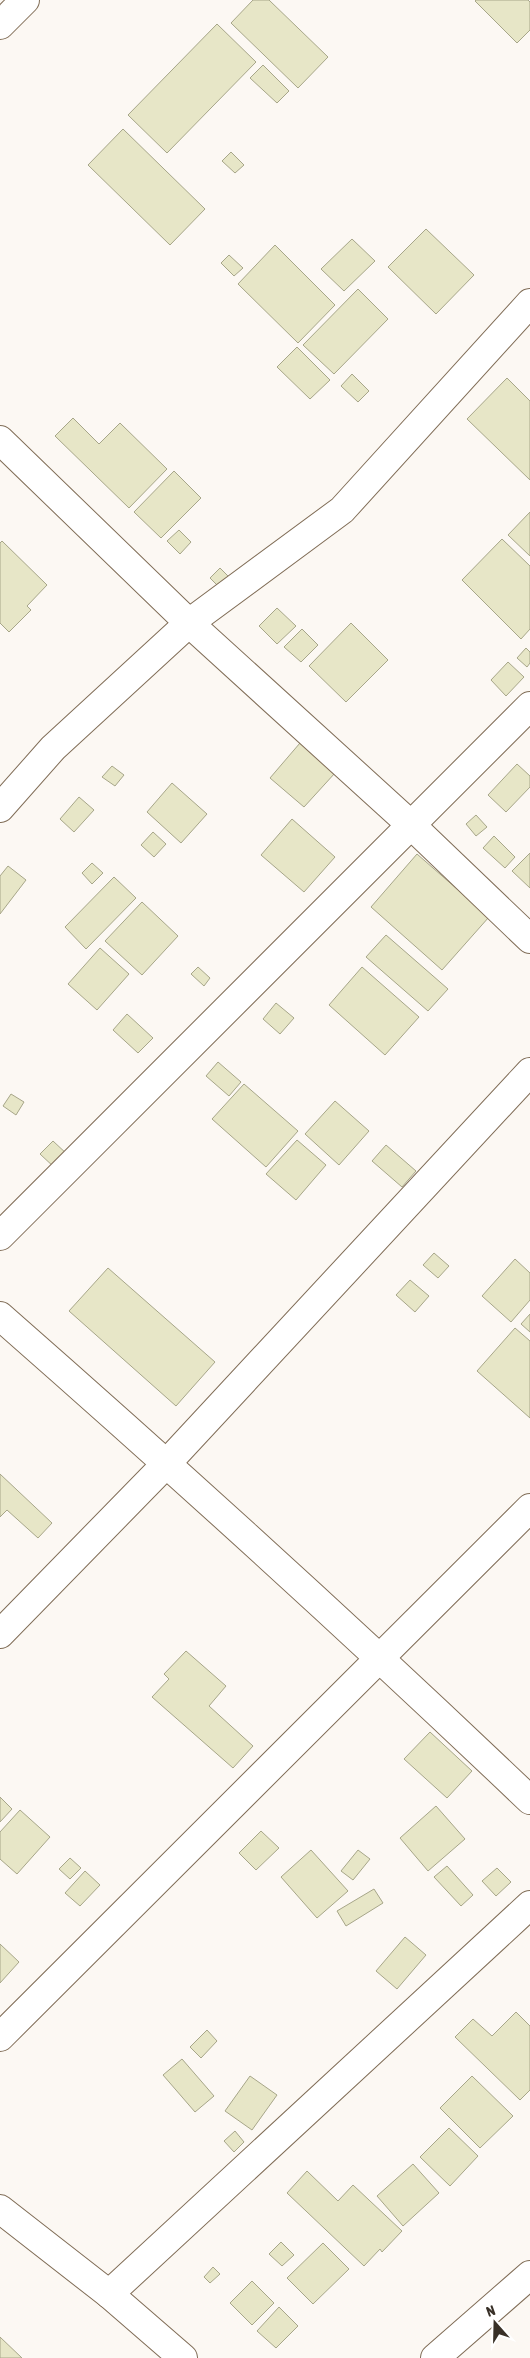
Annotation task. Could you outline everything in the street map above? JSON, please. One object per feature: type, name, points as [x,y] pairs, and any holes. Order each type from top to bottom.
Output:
[{"type":"street","points":[[0,25],[25,0]]},
{"type":"street","points":[[0,808],[53,748],[189,622],[342,510],[530,303]]},
{"type":"street","points":[[0,440],[189,622],[410,824],[530,939]]},
{"type":"street","points":[[0,1236],[530,706]]},
{"type":"street","points":[[0,1634],[167,1463],[530,1072]]},
{"type":"street","points":[[0,1316],[167,1463],[380,1658],[530,1800]]},
{"type":"street","points":[[0,2037],[530,1508]]},
{"type":"street","points":[[109,2294],[530,1905]]},
{"type":"street","points":[[0,2208],[109,2294],[183,2358]]},
{"type":"street","points":[[435,2358],[530,2275]]},
{"type":"building","points":[[253,0],[269,0],[328,57],[298,88],[231,23]]},
{"type":"building","points":[[476,0],[528,0],[530,2],[530,30],[517,43]]},
{"type":"building","points":[[217,24],[256,62],[167,153],[128,115]]},
{"type":"building","points":[[263,65],[289,91],[277,103],[250,78]]},
{"type":"building","points":[[123,129],[205,209],[170,245],[88,165]]},
{"type":"building","points":[[231,152],[244,165],[235,173],[222,161]]},
{"type":"building","points":[[426,229],[474,275],[436,314],[388,267]]},
{"type":"building","points":[[352,239],[375,261],[344,291],[321,269]]},
{"type":"building","points":[[275,245],[335,305],[298,343],[238,284]]},
{"type":"building","points":[[229,255],[243,268],[234,276],[221,263]]},
{"type":"building","points":[[358,289],[388,319],[334,374],[303,345]]},
{"type":"building","points":[[297,347],[330,380],[310,399],[277,367]]},
{"type":"building","points":[[352,374],[369,391],[358,402],[341,386]]},
{"type":"building","points":[[507,378],[530,401],[530,480],[467,419]]},
{"type":"building","points":[[73,418],[99,444],[120,423],[167,469],[129,508],[55,436]]},
{"type":"building","points":[[174,471],[201,498],[161,538],[134,512]]},
{"type":"building","points":[[530,512],[530,556],[508,535]]},
{"type":"building","points":[[179,530],[191,542],[180,554],[167,541]]},
{"type":"building","points":[[502,539],[530,566],[530,629],[521,639],[462,580]]},
{"type":"building","points":[[2,541],[47,585],[27,606],[31,610],[9,632],[0,623],[0,543]]},
{"type":"building","points":[[220,568],[229,577],[219,587],[210,578]]},
{"type":"building","points":[[277,608],[296,626],[277,644],[259,626]]},
{"type":"building","points":[[351,623],[388,660],[346,702],[309,666]]},
{"type":"building","points":[[302,629],[318,645],[301,662],[284,647]]},
{"type":"building","points":[[526,648],[530,652],[530,663],[527,667],[517,658]]},
{"type":"building","points":[[508,662],[524,677],[506,696],[491,680]]},
{"type":"building","points":[[300,743],[335,773],[304,807],[270,778]]},
{"type":"building","points":[[517,764],[530,776],[530,787],[506,812],[488,795]]},
{"type":"building","points":[[112,766],[124,775],[115,786],[102,777]]},
{"type":"building","points":[[172,783],[207,814],[181,843],[147,812]]},
{"type":"building","points":[[79,797],[94,810],[74,832],[60,819]]},
{"type":"building","points":[[476,815],[487,827],[476,836],[466,824]]},
{"type":"building","points":[[292,819],[335,857],[304,892],[261,855]]},
{"type":"building","points":[[153,832],[166,844],[154,857],[141,845]]},
{"type":"building","points":[[494,836],[515,857],[505,868],[483,848]]},
{"type":"building","points":[[530,853],[530,888],[512,871]]},
{"type":"building","points":[[417,854],[489,917],[442,970],[371,907]]},
{"type":"building","points":[[92,863],[103,873],[92,884],[82,873]]},
{"type":"building","points":[[8,866],[26,880],[0,914],[0,876]]},
{"type":"building","points":[[114,877],[136,898],[86,949],[65,927]]},
{"type":"building","points":[[142,902],[178,936],[142,975],[105,941]]},
{"type":"building","points":[[386,935],[448,989],[428,1011],[366,957]]},
{"type":"building","points":[[100,948],[129,974],[97,1010],[68,984]]},
{"type":"building","points":[[198,967],[210,978],[204,986],[191,974]]},
{"type":"building","points":[[362,967],[419,1017],[385,1055],[329,1005]]},
{"type":"building","points":[[276,1003],[294,1018],[280,1034],[263,1019]]},
{"type":"building","points":[[127,1014],[153,1038],[138,1053],[113,1030]]},
{"type":"building","points":[[218,1062],[241,1082],[229,1096],[206,1076]]},
{"type":"building","points":[[244,1084],[298,1131],[266,1167],[212,1119]]},
{"type":"building","points":[[11,1094],[24,1102],[16,1115],[3,1106]]},
{"type":"building","points":[[335,1101],[369,1131],[339,1165],[305,1134]]},
{"type":"building","points":[[297,1140],[326,1165],[296,1200],[266,1174]]},
{"type":"building","points":[[53,1141],[68,1155],[55,1168],[40,1154]]},
{"type":"building","points":[[386,1145],[416,1171],[402,1187],[372,1161]]},
{"type":"building","points":[[434,1253],[449,1266],[438,1278],[423,1265]]},
{"type":"building","points":[[515,1259],[530,1273],[530,1300],[511,1322],[482,1296]]},
{"type":"building","points":[[108,1268],[215,1362],[176,1406],[69,1311]]},
{"type":"building","points":[[410,1280],[429,1296],[415,1312],[396,1295]]},
{"type":"building","points":[[530,1314],[530,1332],[521,1324]]},
{"type":"building","points":[[515,1328],[530,1341],[530,1418],[477,1371]]},
{"type":"building","points":[[0,1474],[52,1523],[38,1538],[7,1510],[0,1517]]},
{"type":"building","points":[[186,1651],[226,1686],[209,1706],[253,1746],[233,1768],[152,1697],[169,1679],[164,1674]]},
{"type":"building","points":[[430,1732],[472,1771],[447,1798],[404,1759]]},
{"type":"building","points":[[0,1797],[12,1809],[0,1822]]},
{"type":"building","points":[[436,1806],[465,1839],[428,1871],[400,1838]]},
{"type":"building","points":[[20,1810],[50,1837],[17,1874],[0,1859],[0,1832]]},
{"type":"building","points":[[261,1831],[279,1848],[256,1870],[239,1853]]},
{"type":"building","points":[[311,1850],[348,1891],[317,1918],[281,1877]]},
{"type":"building","points":[[358,1850],[370,1859],[353,1880],[341,1871]]},
{"type":"building","points":[[70,1858],[81,1868],[70,1879],[59,1869]]},
{"type":"building","points":[[447,1866],[473,1895],[461,1906],[434,1877]]},
{"type":"building","points":[[497,1868],[511,1882],[496,1896],[482,1881]]},
{"type":"building","points":[[85,1871],[100,1885],[80,1906],[65,1893]]},
{"type":"building","points":[[374,1889],[383,1903],[346,1926],[337,1911]]},
{"type":"building","points":[[405,1937],[426,1955],[397,1989],[376,1971]]},
{"type":"building","points":[[0,1944],[19,1962],[0,1983]]},
{"type":"building","points":[[516,2012],[530,2026],[530,2090],[520,2100],[455,2037],[473,2019],[492,2036]]},
{"type":"building","points":[[207,2030],[217,2041],[201,2058],[190,2047]]},
{"type":"building","points":[[182,2059],[214,2096],[195,2112],[163,2075]]},
{"type":"building","points":[[250,2076],[277,2095],[252,2130],[225,2111]]},
{"type":"building","points":[[472,2076],[513,2116],[480,2148],[440,2108]]},
{"type":"building","points":[[449,2128],[478,2156],[450,2186],[420,2157]]},
{"type":"building","points":[[235,2131],[244,2142],[234,2152],[224,2141]]},
{"type":"building","points":[[413,2164],[439,2193],[403,2226],[377,2196]]},
{"type":"building","points":[[307,2171],[338,2201],[353,2185],[402,2231],[382,2252],[380,2249],[364,2266],[287,2193]]},
{"type":"building","points":[[281,2242],[294,2255],[282,2266],[269,2254]]},
{"type":"building","points":[[323,2243],[349,2269],[313,2304],[287,2278]]},
{"type":"building","points":[[213,2267],[220,2274],[210,2283],[204,2277]]},
{"type":"building","points":[[252,2281],[274,2303],[252,2325],[230,2303]]},
{"type":"building","points":[[279,2307],[298,2326],[276,2348],[257,2331]]},
{"type":"building","points":[[0,2337],[22,2358],[0,2358]]}]
